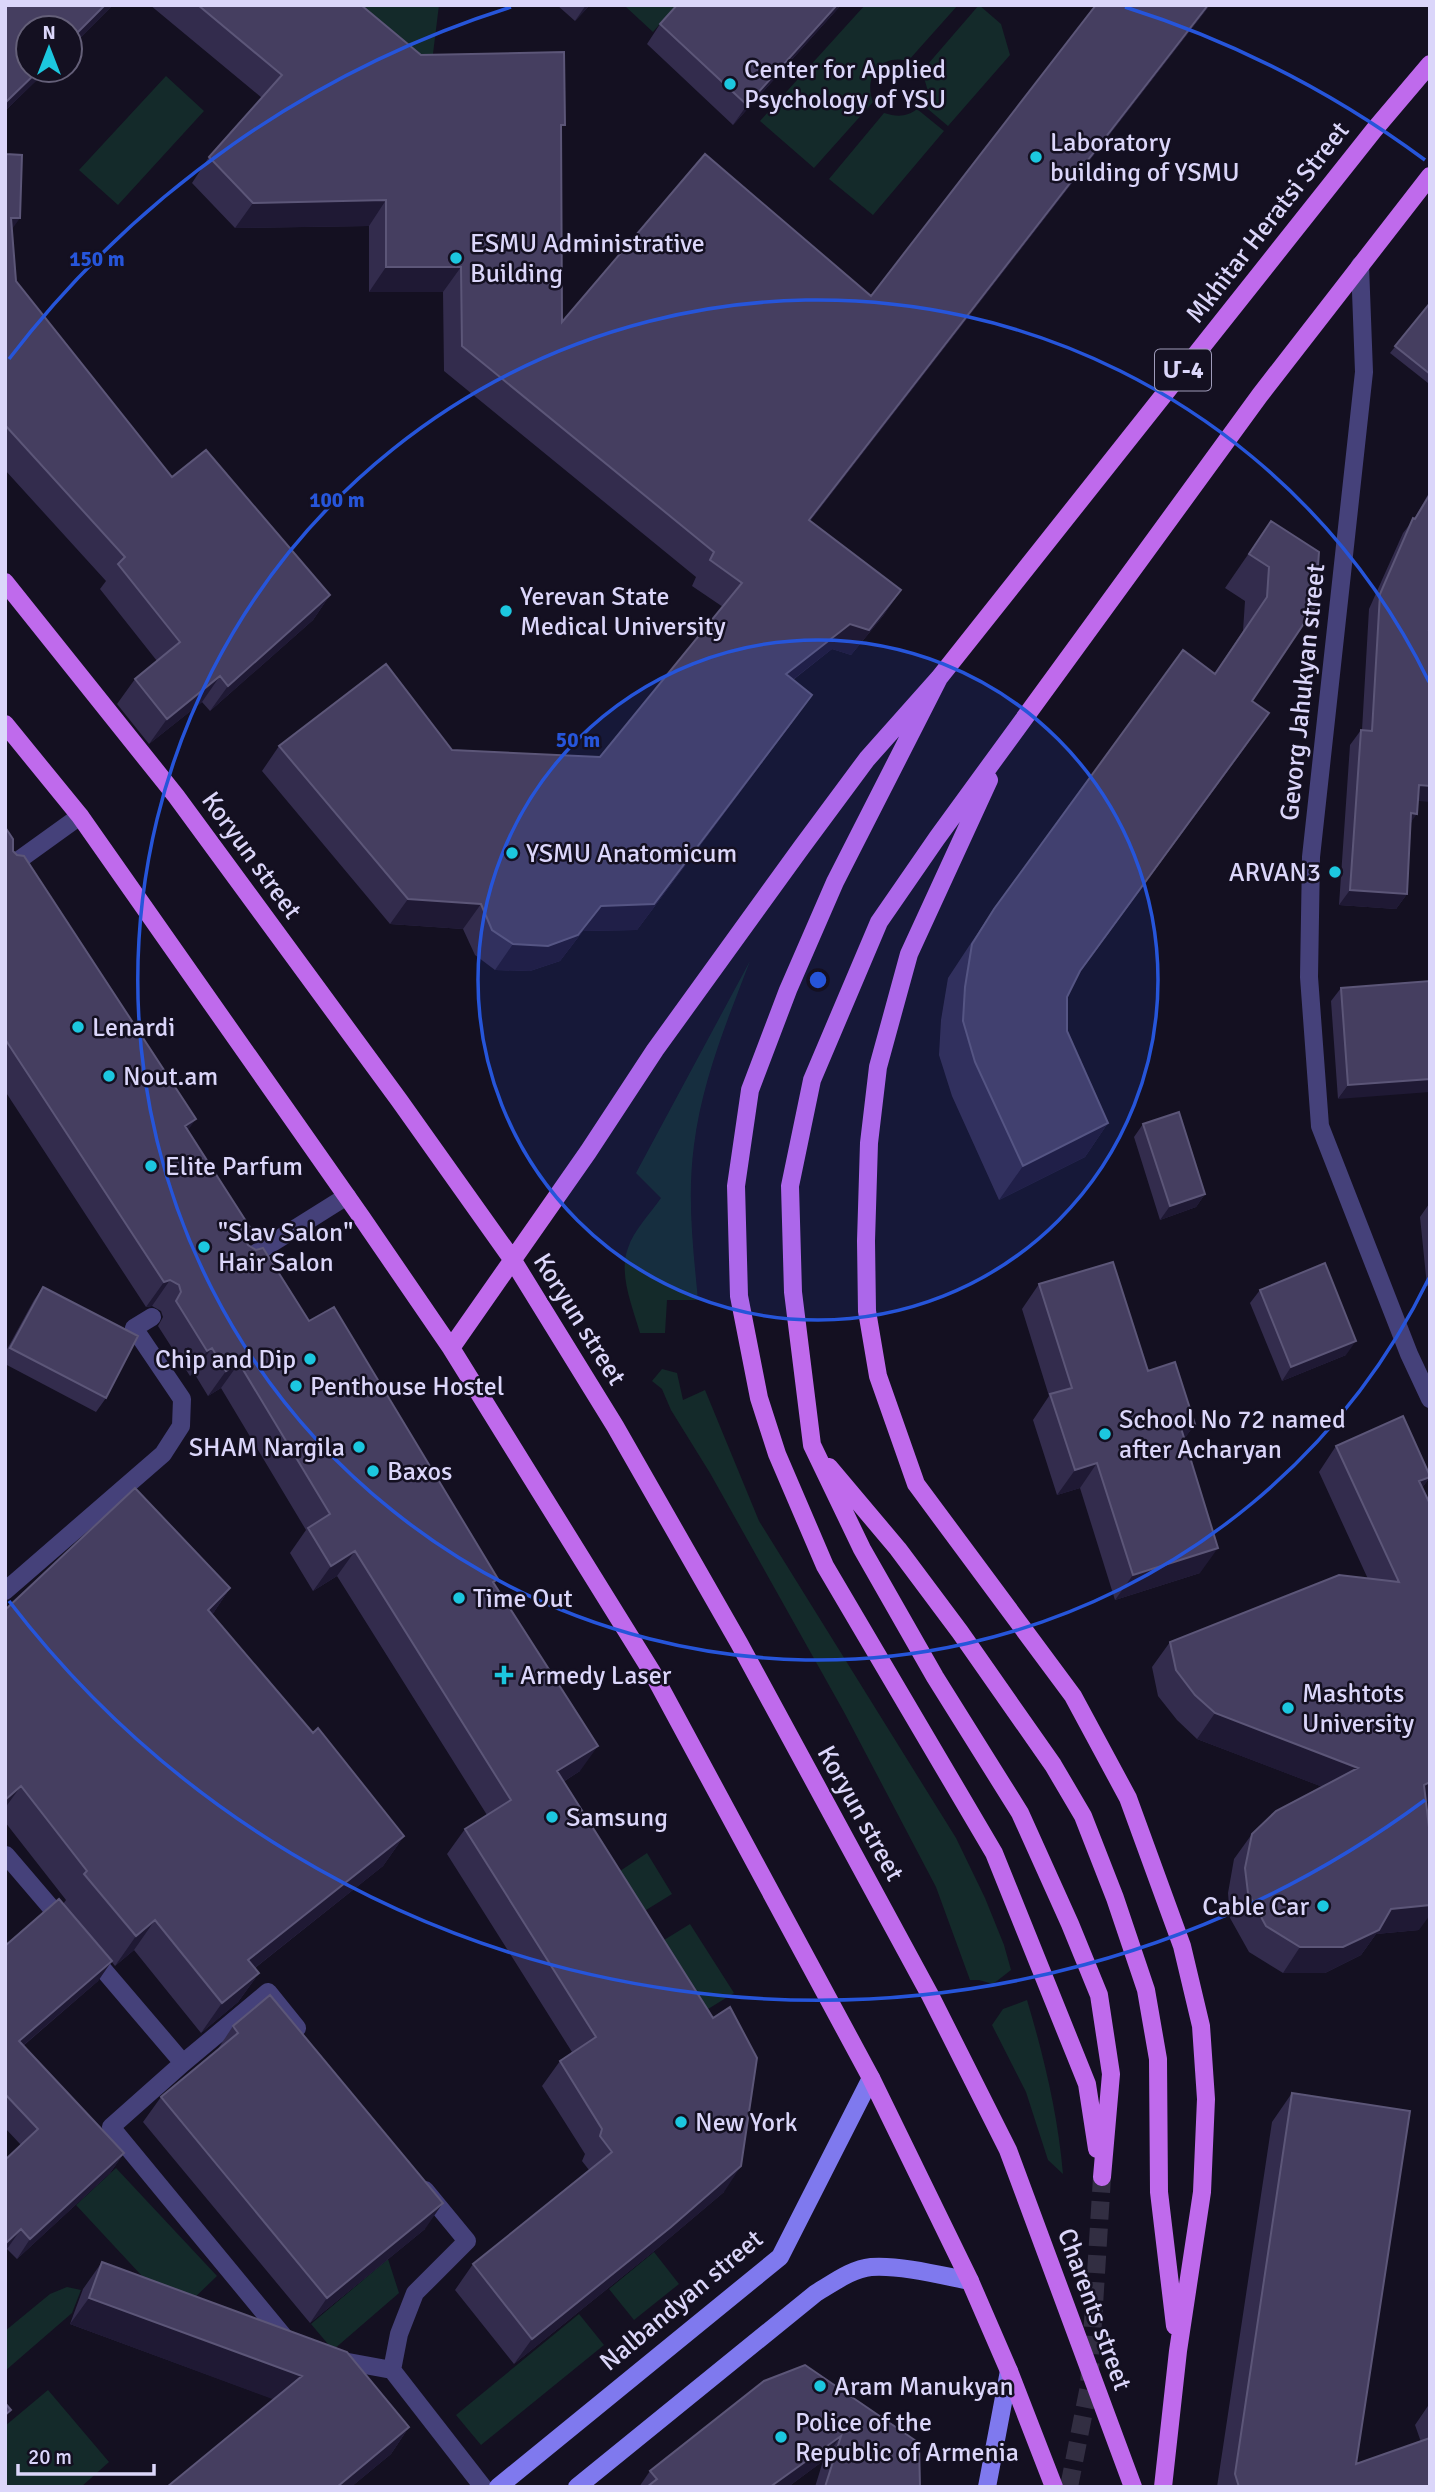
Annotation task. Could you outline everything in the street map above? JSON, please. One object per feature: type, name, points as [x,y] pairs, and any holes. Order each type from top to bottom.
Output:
[{"type":"main road","name":"Mkhitar Heratsi Street","points":[[939,678],[1365,141],[1430,64]]},
{"type":"main road","points":[[939,678],[835,882],[788,990],[750,1090],[736,1186],[739,1296],[760,1398],[777,1454],[825,1566],[995,1853],[1087,2084],[1102,2177],[1111,2074],[1099,1995],[1020,1813],[935,1677],[869,1561],[811,1445],[793,1292],[790,1186],[812,1080],[879,922],[1259,395],[1430,176]]},
{"type":"main road","name":"Koryun street","points":[[5,582],[176,796],[512,1259],[615,1426],[739,1643],[924,1982],[1008,2150]]},
{"type":"main road","points":[[451,1348],[655,1051],[809,837],[867,759],[939,678]]},
{"type":"main road","points":[[5,724],[80,816],[451,1348],[652,1672],[871,2078],[970,2281],[1009,2371],[1054,2487]]},
{"type":"main road","points":[[1005,744],[909,954],[877,1067],[869,1143],[867,1311],[877,1376],[916,1484],[1073,1696],[1128,1798],[1182,1945],[1200,2025],[1206,2099],[1202,2192],[1178,2351],[1163,2487]]},
{"type":"main road","points":[[811,1445],[898,1549],[960,1632],[1054,1765],[1083,1816],[1115,1898],[1146,1990],[1158,2059],[1159,2192],[1178,2351]]},
{"type":"main road","name":"Nalbandyan street","points":[[498,2487],[780,2257],[871,2078]]},
{"type":"main road","name":"Charents street","points":[[1008,2150],[1133,2487]]},
{"type":"main road","points":[[577,2487],[816,2293],[849,2274],[869,2267],[917,2271],[970,2281]]},
{"type":"main road","points":[[987,2487],[1009,2371]]},
{"type":"street","name":"Gevorg Jahukyan street","points":[[1360,265],[1364,372],[1311,857],[1309,977],[1320,1126],[1409,1354],[1430,1399]]},
{"type":"street","points":[[5,870],[80,816]]},
{"type":"street","points":[[239,1264],[347,1196]]},
{"type":"street","points":[[5,1591],[163,1454],[181,1426],[182,1399],[134,1328],[152,1317]]},
{"type":"street","points":[[6,1855],[183,2063]]},
{"type":"street","points":[[310,2045],[268,1992],[111,2127],[293,2348],[310,2354],[393,2370],[483,2487]]},
{"type":"street","points":[[393,2370],[399,2334],[415,2293],[467,2241],[418,2181]]},
{"type":"green space","points":[[353,5],[439,5],[431,70]]},
{"type":"green space","points":[[676,5],[653,32],[626,7]]},
{"type":"green space","points":[[865,5],[958,5],[908,61],[890,61],[877,69],[870,84],[873,102],[814,168],[760,121]]},
{"type":"green space","points":[[979,5],[1001,24],[1010,55],[948,126],[922,104],[927,88],[922,71]]},
{"type":"green space","points":[[166,76],[204,111],[118,205],[79,170]]},
{"type":"green space","points":[[917,109],[944,131],[873,215],[829,179],[884,113],[902,116]]},
{"type":"green space","points":[[750,961],[709,1074],[694,1145],[691,1203],[698,1300],[667,1300],[665,1333],[640,1333],[628,1291],[625,1258],[634,1235],[661,1198],[636,1173]]},
{"type":"green space","points":[[662,1369],[677,1373],[683,1400],[705,1390],[759,1521],[956,1838],[985,1898],[1011,1970],[993,1984],[970,1980],[936,1887],[844,1712],[710,1473],[671,1410],[662,1389],[652,1381]]},
{"type":"green space","points":[[647,1853],[672,1894],[638,1915],[614,1875]]},
{"type":"green space","points":[[690,1924],[734,1993],[700,2014],[656,1945]]},
{"type":"green space","points":[[1027,2000],[1050,2086],[1063,2174],[1048,2160],[1026,2092],[992,2025],[1003,2009]]},
{"type":"green space","points":[[116,2168],[217,2276],[189,2303],[155,2290],[76,2205]]},
{"type":"green space","points":[[654,2252],[679,2284],[634,2320],[609,2289]]},
{"type":"green space","points":[[388,2259],[399,2293],[333,2350],[311,2324]]},
{"type":"green space","points":[[67,2287],[81,2290],[72,2313],[5,2371],[5,2331],[50,2294]]},
{"type":"green space","points":[[579,2314],[604,2345],[481,2445],[456,2415]]},
{"type":"green space","points":[[48,2390],[109,2462],[81,2487],[5,2487],[5,2426]]},
{"type":"building","points":[[5,5],[105,5],[84,26],[84,14],[14,14],[14,84],[25,84],[6,102],[6,154],[22,155],[20,218],[11,218],[16,281],[172,477],[206,450],[330,595],[228,686],[220,676],[167,719],[135,679],[180,642],[118,564],[125,557],[5,425]]},
{"type":"building","points":[[198,5],[361,5],[421,55],[564,52],[565,125],[561,125],[562,322],[705,154],[871,296],[1096,5],[1208,5],[809,520],[901,590],[869,630],[850,624],[786,674],[812,695],[654,904],[601,906],[578,935],[548,946],[513,944],[492,930],[481,904],[408,899],[279,746],[386,664],[452,750],[600,757],[742,583],[710,560],[714,552],[462,346],[461,267],[386,267],[386,200],[253,203],[209,157],[282,75]]},
{"type":"building","name":"Center for Applied Psychology of YSU","points":[[677,5],[837,5],[747,105],[660,24]]},
{"type":"building","points":[[1430,303],[1430,374],[1395,346]]},
{"type":"building","points":[[1430,494],[1430,786],[1419,785],[1417,814],[1411,813],[1407,894],[1350,890],[1361,730],[1372,731],[1380,594],[1413,518],[1415,519]]},
{"type":"building","points":[[1271,521],[1319,552],[1315,607],[1252,701],[1269,713],[1080,971],[1067,997],[1067,1031],[1108,1123],[1023,1166],[975,1062],[963,1021],[972,944],[994,909],[1183,650],[1215,674],[1267,597],[1269,567],[1249,554]]},
{"type":"building","points":[[5,827],[13,839],[13,851],[24,856],[196,1119],[185,1126],[251,1229],[245,1238],[248,1245],[256,1250],[263,1248],[309,1321],[334,1307],[498,1579],[493,1582],[598,1746],[557,1771],[713,2018],[730,2007],[757,2058],[741,2166],[671,2227],[532,2339],[473,2264],[612,2152],[600,2136],[602,2129],[560,2061],[596,2037],[465,1829],[511,1800],[355,1551],[331,1566],[308,1528],[330,1514],[239,1363],[226,1371],[212,1348],[207,1351],[176,1301],[181,1292],[179,1285],[170,1280],[164,1282],[5,1039]]},
{"type":"building","points":[[1430,981],[1430,1079],[1348,1085],[1341,988]]},
{"type":"building","points":[[1179,1112],[1205,1194],[1170,1206],[1143,1124]]},
{"type":"building","name":"School No 72 named after Acharyan","points":[[1113,1262],[1148,1371],[1175,1362],[1195,1424],[1181,1428],[1218,1548],[1133,1575],[1097,1463],[1075,1470],[1050,1394],[1072,1388],[1039,1284]]},
{"type":"building","points":[[1325,1263],[1356,1341],[1291,1367],[1260,1290]]},
{"type":"building","points":[[43,1287],[138,1336],[106,1398],[10,1348]]},
{"type":"building","points":[[1403,1416],[1430,1476],[1419,1481],[1430,1504],[1430,1782],[1424,1785],[1430,1836],[1430,1905],[1391,1909],[1379,1930],[1343,1947],[1300,1947],[1266,1926],[1248,1893],[1245,1868],[1252,1834],[1276,1811],[1358,1768],[1215,1713],[1195,1695],[1176,1670],[1170,1642],[1339,1575],[1399,1582],[1336,1446]]},
{"type":"building","points":[[135,1488],[230,1588],[208,1610],[313,1733],[318,1728],[404,1836],[248,1960],[259,1973],[222,2003],[155,1920],[136,1936],[84,1874],[87,1871],[21,1786],[5,1800],[5,1610]]},
{"type":"building","points":[[59,1899],[112,1961],[19,2041],[124,2153],[30,2239],[21,2229],[5,2244],[5,2160],[38,2129],[5,2094],[5,1946]]},
{"type":"building","points":[[270,1995],[443,2203],[327,2298],[161,2097],[238,2033],[233,2026]]},
{"type":"building","points":[[1292,2093],[1410,2111],[1356,2464],[1430,2438],[1430,2487],[1239,2487],[1235,2474]]},
{"type":"building","points":[[102,2262],[347,2352],[409,2427],[337,2487],[167,2487],[302,2376],[89,2298]]},
{"type":"building","name":"Police of the Republic of Armenia","points":[[805,2365],[919,2443],[920,2487],[825,2487],[841,2436],[770,2487],[647,2487],[657,2479],[650,2471],[764,2381]]},
{"type":"building","points":[[5,2403],[11,2410],[5,2415]]},
{"type":"tunnel","points":[[1069,2487],[1089,2386],[1102,2177]]},
{"type":"place","name":"Center for Applied Psychology of YSU","points":[[730,84]]},
{"type":"place","name":"Laboratory building of YSMU","points":[[1036,157]]},
{"type":"place","name":"ESMU Administrative Building","points":[[456,258]]},
{"type":"place","name":"Yerevan State Medical University","points":[[506,611]]},
{"type":"place","name":"YSMU Anatomicum","points":[[512,853]]},
{"type":"place","name":"ARVAN3","points":[[1335,872]]},
{"type":"place","name":"Lenardi","points":[[78,1027]]},
{"type":"place","name":"Nout.am","points":[[109,1076]]},
{"type":"place","name":"Elite Parfum","points":[[151,1166]]},
{"type":"place","name":"\"Slav Salon\" Hair Salon","points":[[204,1247]]},
{"type":"place","name":"Chip and Dip","points":[[310,1359]]},
{"type":"place","name":"Penthouse Hostel","points":[[296,1386]]},
{"type":"place","name":"School No 72 named after Acharyan","points":[[1105,1434]]},
{"type":"place","name":"SHAM Nargila","points":[[359,1447]]},
{"type":"place","name":"Baxos","points":[[373,1471]]},
{"type":"place","name":"Time Out","points":[[459,1598]]},
{"type":"place","name":"Armedy Laser","points":[[504,1675]]},
{"type":"place","name":"Mashtots University","points":[[1288,1708]]},
{"type":"place","name":"Samsung","points":[[552,1817]]},
{"type":"place","name":"Cable Car","points":[[1323,1906]]},
{"type":"place","name":"New York","points":[[681,2122]]},
{"type":"place","name":"Aram Manukyan","points":[[820,2386]]},
{"type":"place","name":"Police of the Republic of Armenia","points":[[781,2437]]}]
